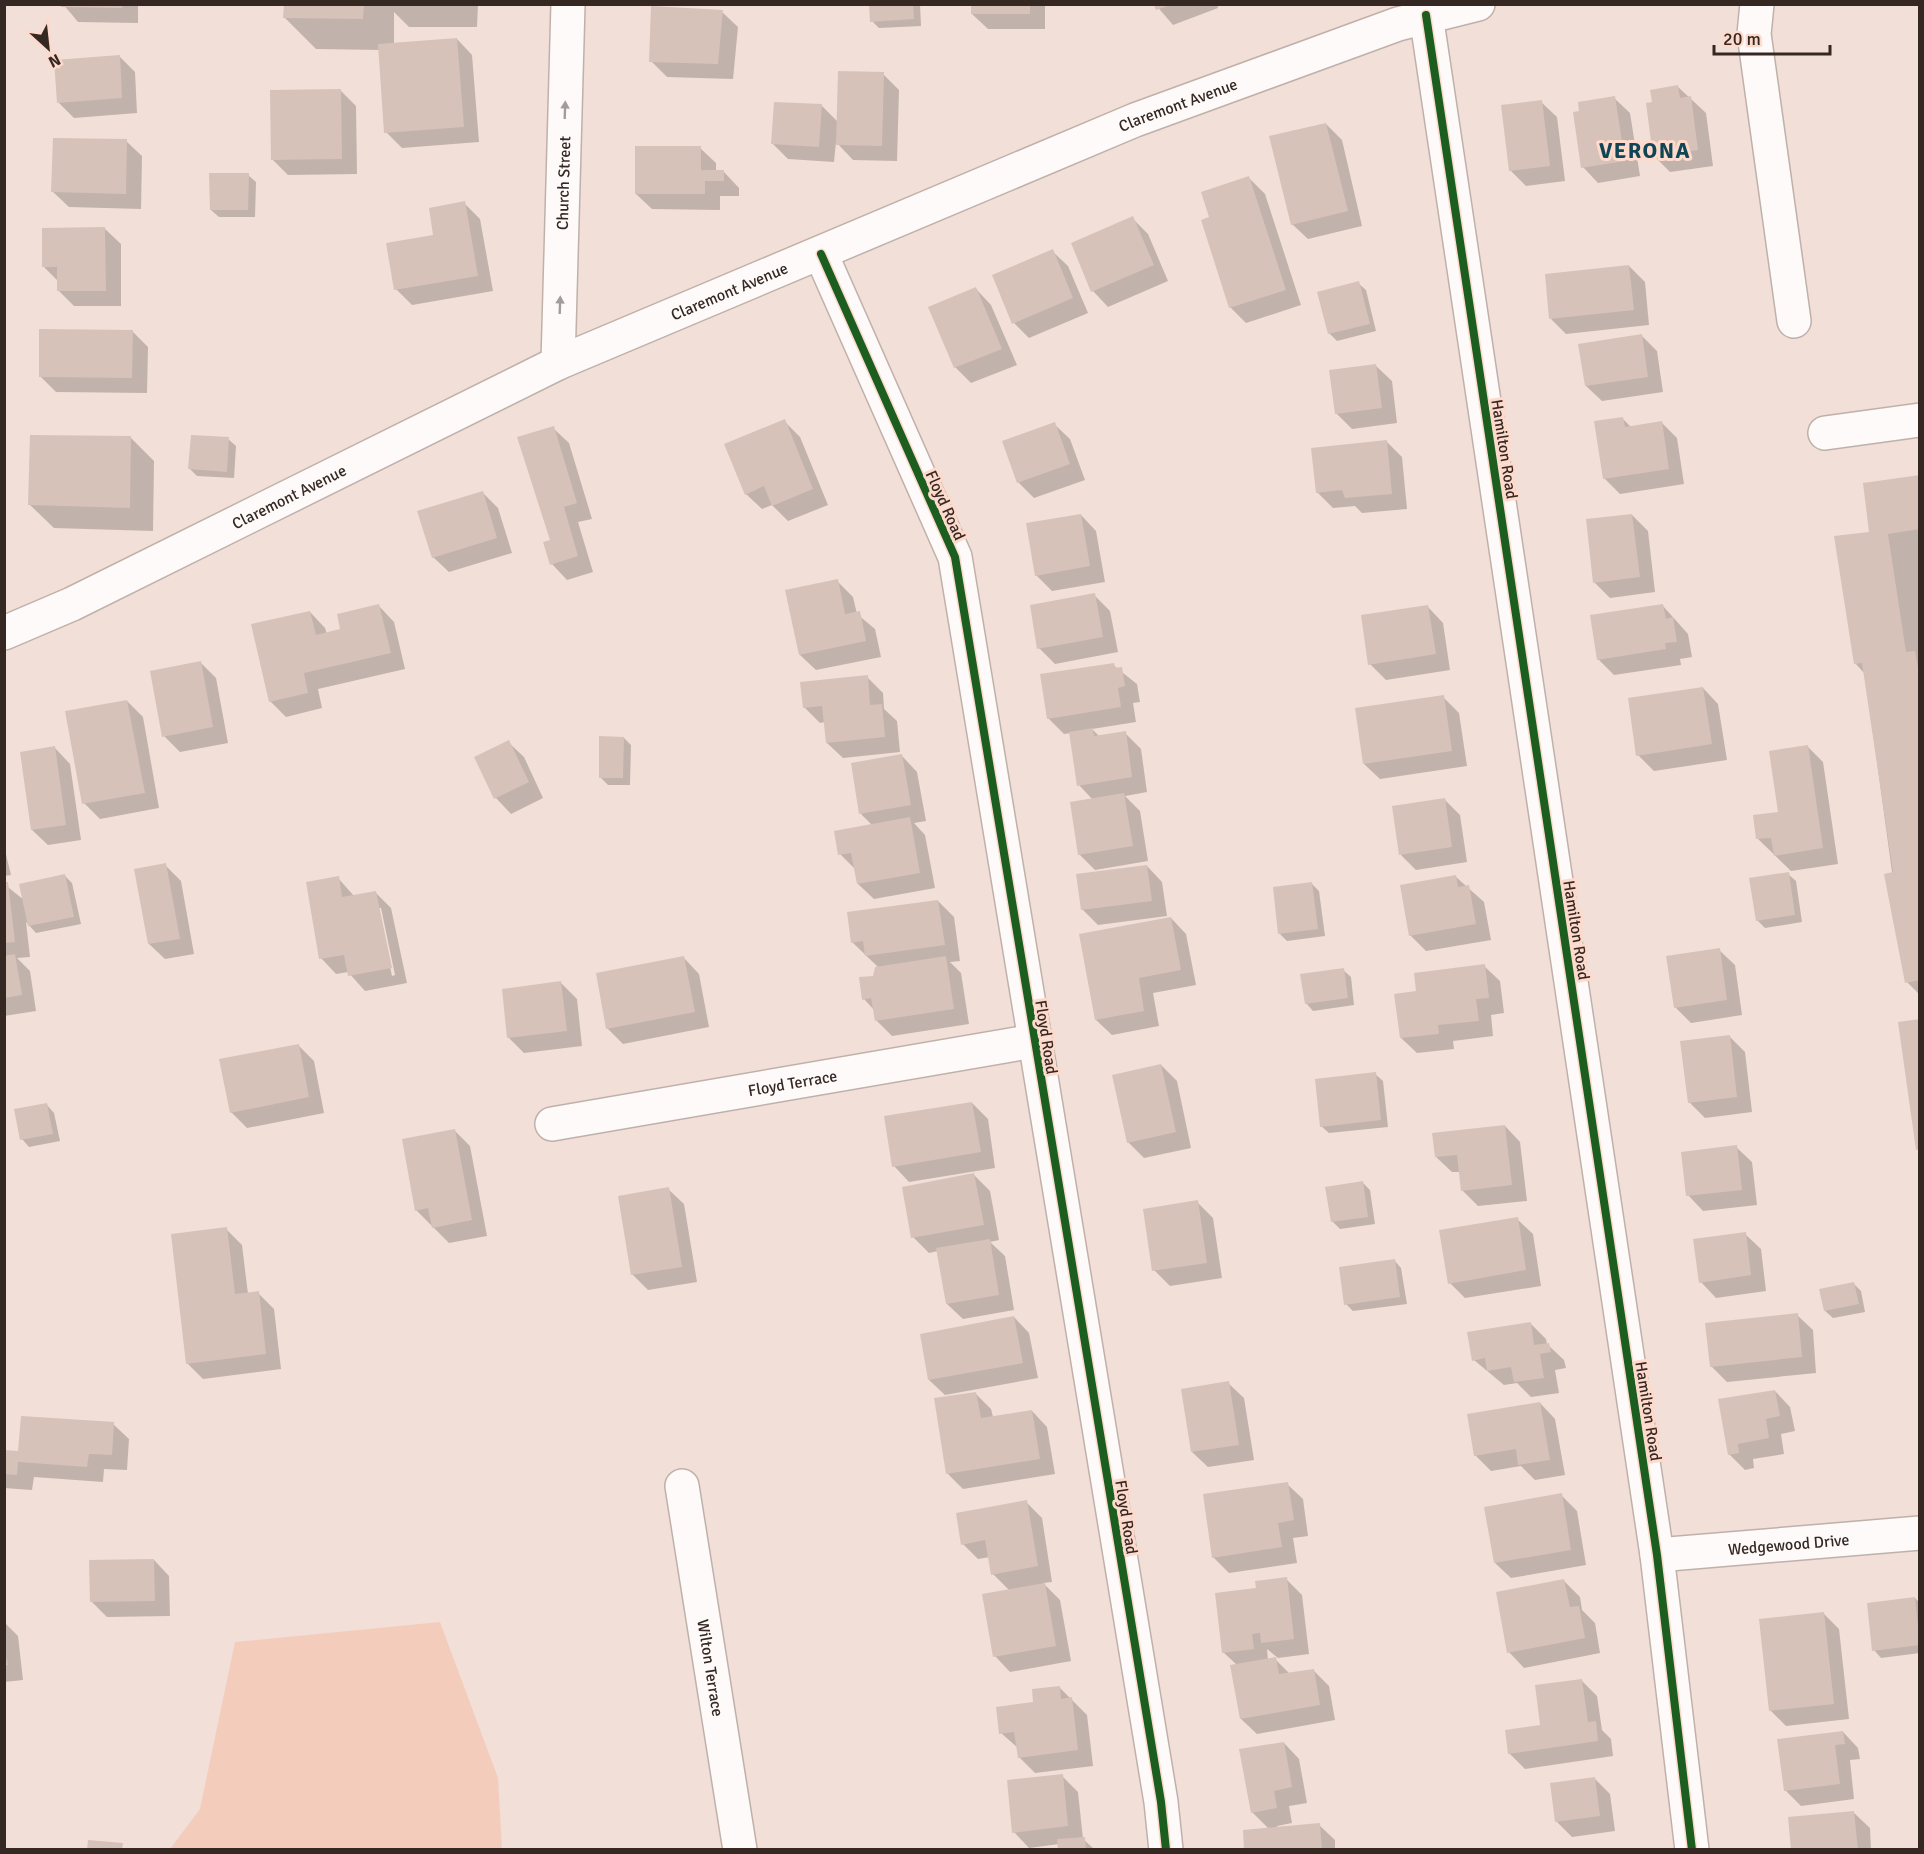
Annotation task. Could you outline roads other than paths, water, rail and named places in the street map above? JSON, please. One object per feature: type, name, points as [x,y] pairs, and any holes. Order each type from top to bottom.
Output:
[{"type":"street","name":"Church Street","points":[[558,363],[568,4]]},
{"type":"street","name":"Claremont Avenue","points":[[4,633],[72,604],[558,363],[1135,120],[1426,15],[1478,4]]},
{"type":"street","points":[[1756,4],[1754,34],[1794,321]]},
{"type":"street","name":"Hamilton Road","points":[[1426,15],[1657,1555],[1692,1850]]},
{"type":"street","name":"Floyd Road","points":[[820,254],[955,557],[1157,1779],[1166,1850]]},
{"type":"street","points":[[1825,434],[1920,420]]},
{"type":"street","name":"Floyd Terrace","points":[[552,1124],[1034,1041]]},
{"type":"street","name":"Wilton Terrace","points":[[682,1486],[740,1850]]},
{"type":"street","name":"Wedgewood Drive","points":[[1657,1555],[1920,1533]]},
{"type":"district","name":"VERONA","points":[[1645,150]]}]
